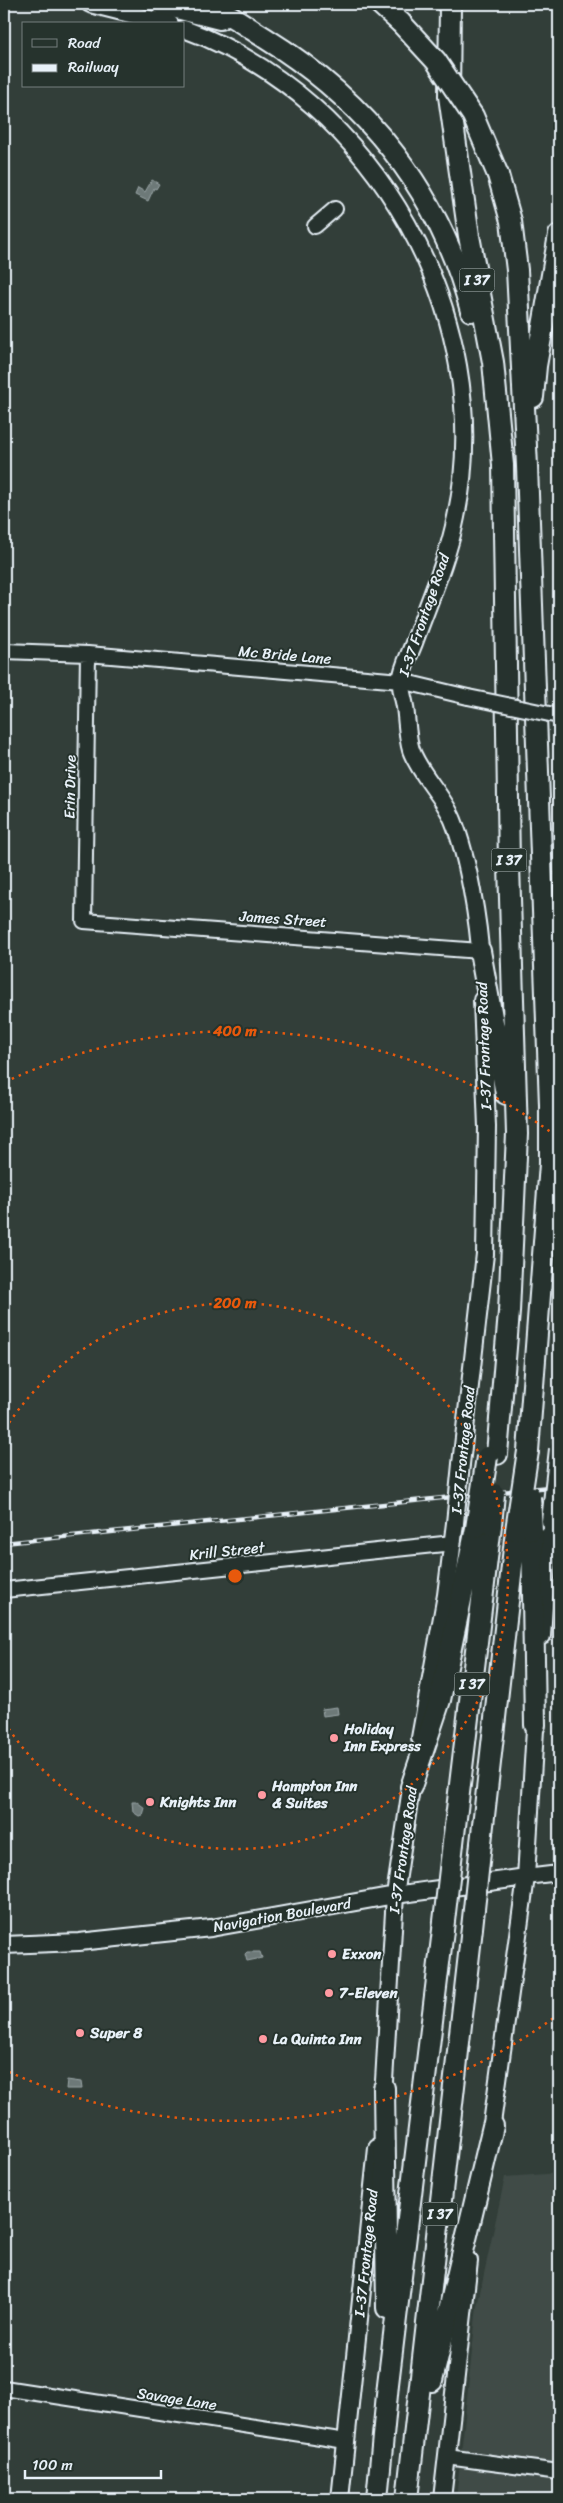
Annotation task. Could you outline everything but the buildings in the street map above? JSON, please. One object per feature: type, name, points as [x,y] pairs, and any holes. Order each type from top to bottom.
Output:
[{"type":"highway","points":[[161,4],[246,26]]},
{"type":"highway","points":[[206,4],[295,56],[334,87],[375,128],[409,171],[439,222],[464,285],[480,343],[494,440],[502,465]]},
{"type":"highway","points":[[380,4],[401,22],[436,61],[473,116],[498,175],[511,221],[517,270],[527,466]]},
{"type":"highway","name":"I 37","points":[[377,2499],[388,2384],[453,1843],[483,1526],[504,1376],[517,1134],[509,865],[502,465],[494,362],[469,236],[449,96],[450,4]]},
{"type":"highway","name":"I 37","points":[[407,2499],[481,1843],[524,1530],[528,1451],[550,1164],[550,1105],[527,466],[536,366],[559,235]]},
{"type":"highway","points":[[480,951],[507,1101],[511,1255]]},
{"type":"highway","points":[[550,1105],[559,1036]]},
{"type":"highway","points":[[411,1787],[440,1700],[483,1526]]},
{"type":"highway","points":[[524,1530],[535,1725]]},
{"type":"highway","points":[[384,2088],[388,2384]]},
{"type":"highway","points":[[411,2468],[493,2126]]},
{"type":"main road","points":[[90,4],[162,22]]},
{"type":"main road","name":"I-37 Frontage Road","points":[[185,29],[241,55],[292,87],[338,129],[389,193],[417,239],[444,305],[458,368],[463,418],[463,460],[456,516],[401,681],[411,750],[452,819],[470,883],[480,951],[487,1127],[485,1254],[446,1595],[411,1787],[395,1895],[384,2088],[340,2499]]},
{"type":"main road","points":[[442,2499],[466,2278],[493,2126],[526,1877],[550,1522],[559,1445]]},
{"type":"main road","name":"Navigation Boulevard","points":[[4,1944],[79,1942],[182,1931],[290,1915],[395,1895],[526,1877]]},
{"type":"street","points":[[315,226],[335,209]]},
{"type":"street","name":"Mc Bride Lane","points":[[4,651],[88,654],[401,681],[559,716]]},
{"type":"street","name":"Erin Drive","points":[[84,921],[88,654]]},
{"type":"street","name":"James Street","points":[[84,921],[480,951]]},
{"type":"street","name":"Krill Street","points":[[4,1590],[453,1543]]},
{"type":"street","name":"Navigation Boulevard","points":[[526,1877],[559,1873]]},
{"type":"street","name":"Savage Lane","points":[[4,2388],[346,2441]]},
{"type":"street","points":[[447,2457],[559,2472]]},
{"type":"shaded area","points":[[152,180],[159,184],[156,189],[154,188],[148,201],[135,195],[138,188],[145,192]]},
{"type":"shaded area","points":[[337,1707],[338,1714],[323,1716],[322,1709]]},
{"type":"shaded area","points":[[132,1802],[137,1802],[145,1808],[143,1815],[139,1816],[133,1812]]},
{"type":"shaded area","points":[[247,1952],[260,1952],[262,1958],[247,1961],[245,1954]]},
{"type":"shaded area","points":[[67,2080],[81,2082],[82,2089],[66,2089]]},
{"type":"shaded area","points":[[559,2173],[559,2499],[456,2499],[477,2306],[505,2177]]},
{"type":"railway","points":[[4,1543],[559,1486]]},
{"type":"place","name":"Holiday Inn Express","points":[[334,1738]]},
{"type":"place","name":"Hampton Inn & Suites","points":[[262,1795]]},
{"type":"place","name":"Knights Inn","points":[[150,1802]]},
{"type":"place","name":"Exxon","points":[[332,1954]]},
{"type":"place","name":"7-Eleven","points":[[329,1993]]},
{"type":"place","name":"Super 8","points":[[80,2033]]},
{"type":"place","name":"La Quinta Inn","points":[[263,2039]]}]
